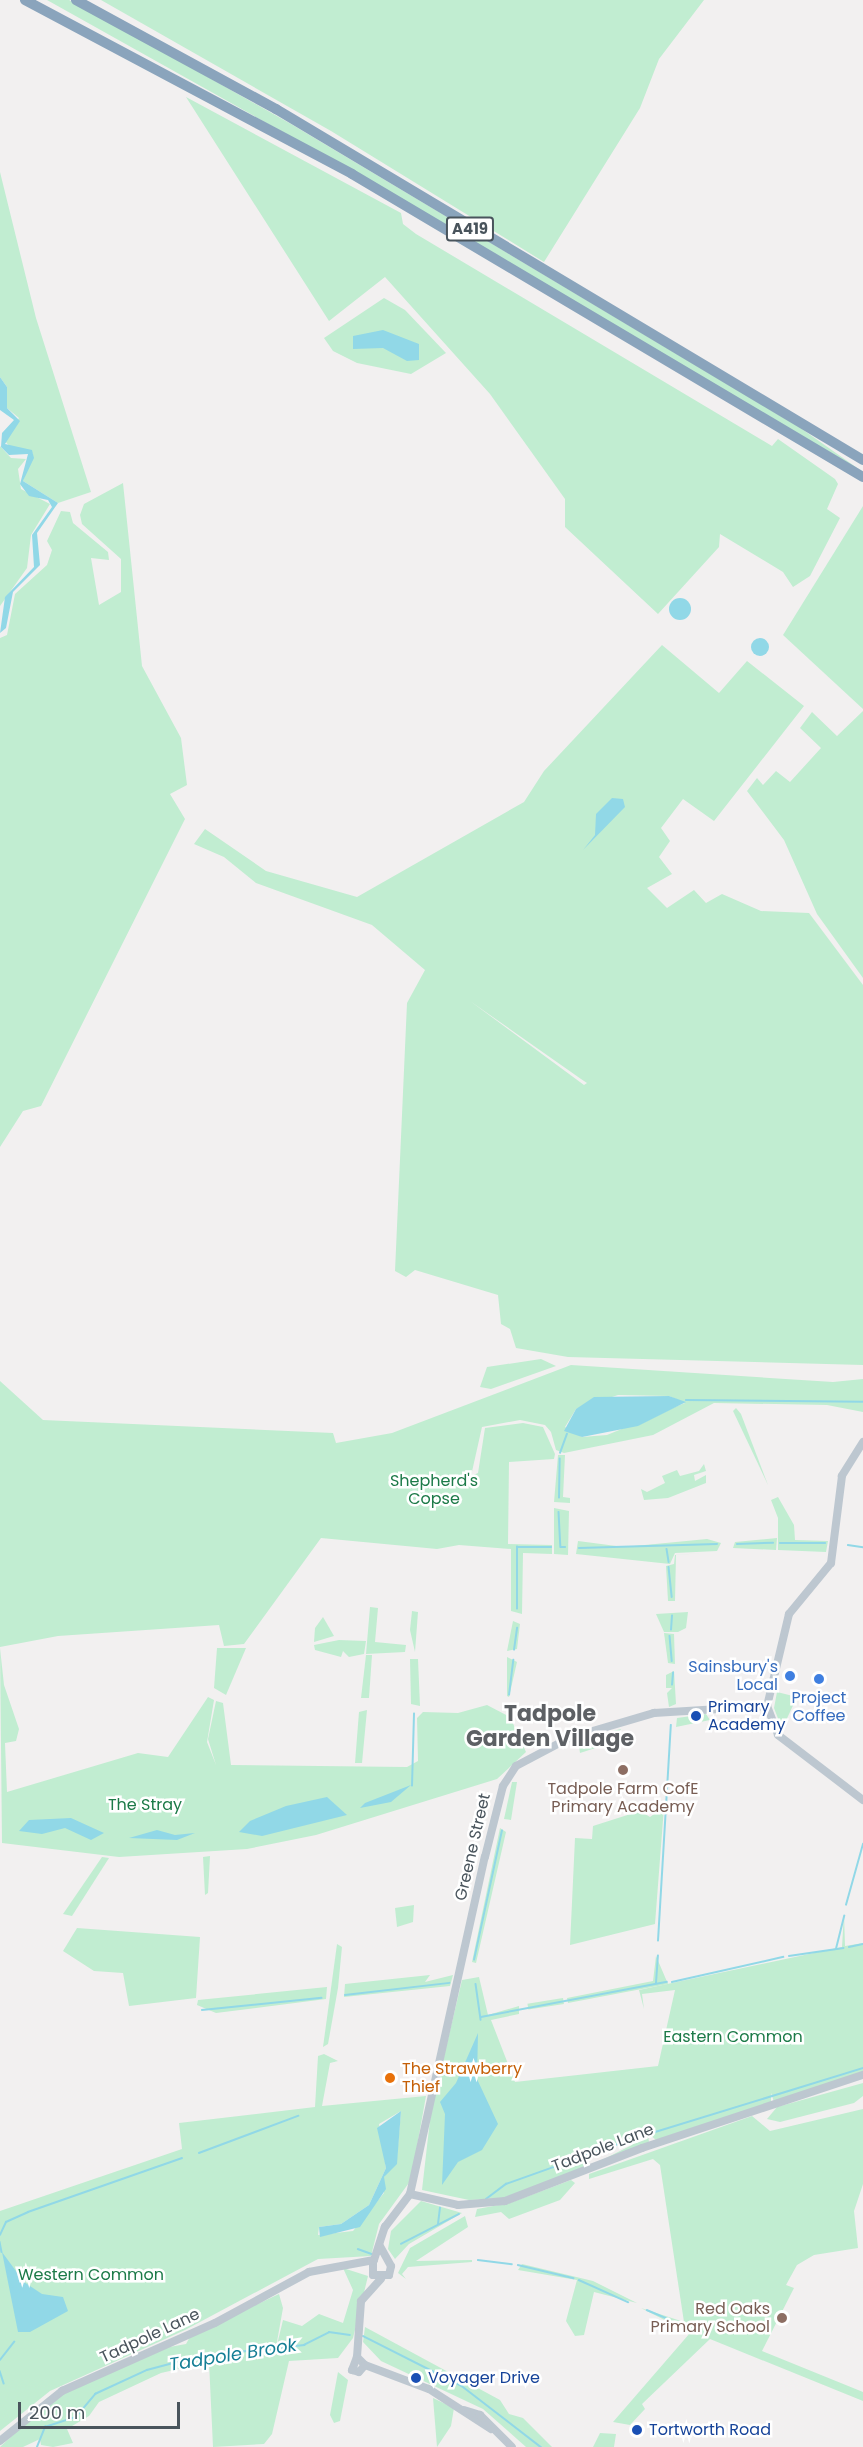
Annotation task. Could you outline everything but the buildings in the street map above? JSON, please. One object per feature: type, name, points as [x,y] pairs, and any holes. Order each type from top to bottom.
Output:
[{"type":"highway","name":"A419","points":[[76,0],[276,110],[863,460]]},
{"type":"highway","name":"A419","points":[[28,1],[352,174],[863,477]]},
{"type":"street","points":[[863,1442],[841,1480],[831,1563],[787,1619],[767,1706],[778,1736],[863,1800]]},
{"type":"street","name":"Greene Street","points":[[410,2194],[423,2120],[509,1774],[524,1760],[569,1738],[654,1713],[767,1706]]},
{"type":"street","name":"Tadpole Lane","points":[[410,2194],[458,2205],[505,2201],[642,2148],[863,2075]]},
{"type":"street","points":[[365,2365],[361,2371],[352,2370],[350,2363],[357,2357],[360,2308],[369,2288],[371,2272],[385,2227],[410,2194]]},
{"type":"street","points":[[369,2288],[390,2272],[388,2261],[380,2246]]},
{"type":"street","name":"Tadpole Lane","points":[[0,2441],[62,2391],[196,2332],[309,2272],[374,2261],[388,2261]]},
{"type":"street","points":[[355,2264],[381,2279]]},
{"type":"street","points":[[357,2357],[365,2365],[416,2382],[464,2410],[480,2415],[491,2429],[512,2447]]},
{"type":"green space","points":[[47,0],[69,0],[291,124],[799,427],[863,472],[379,186]]},
{"type":"green space","points":[[101,0],[704,0],[659,59],[640,108],[544,262],[331,131]]},
{"type":"green space","points":[[186,97],[401,213],[403,224],[416,234],[772,446],[778,439],[835,479],[838,484],[827,509],[840,518],[810,576],[793,587],[783,572],[720,534],[719,547],[658,614],[565,527],[565,499],[490,394],[385,277],[329,321]]},
{"type":"green space","points":[[0,172],[36,318],[91,492],[58,503],[23,481],[33,453],[12,449],[4,440],[19,418],[7,408],[7,387],[0,377]]},
{"type":"green space","points":[[384,298],[405,310],[446,353],[411,374],[357,363],[333,351],[324,338]]},
{"type":"green space","points":[[0,446],[11,458],[26,459],[18,469],[21,489],[50,504],[31,535],[27,568],[0,606]]},
{"type":"green space","points":[[123,483],[142,666],[181,738],[187,785],[170,794],[185,819],[41,1106],[23,1111],[0,1147],[0,638],[7,635],[15,594],[47,565],[52,550],[47,541],[61,511],[70,512],[73,523],[108,552],[109,560],[91,558],[99,605],[121,592],[121,559],[82,524],[80,515],[84,504]]},
{"type":"green space","points":[[863,506],[863,709],[783,635]]},
{"type":"green space","points":[[662,645],[719,693],[747,661],[804,706],[714,821],[683,799],[661,828],[670,841],[659,857],[672,874],[647,888],[667,908],[694,890],[706,903],[722,894],[761,911],[809,913],[863,985],[863,1365],[568,1357],[516,1348],[510,1329],[501,1324],[498,1295],[415,1270],[406,1277],[395,1271],[407,1003],[425,970],[372,925],[256,883],[224,857],[194,844],[205,829],[266,871],[357,897],[524,802],[544,771]],"holes":[[[470,1001],[587,1083],[584,1085]]]},
{"type":"green space","points":[[863,711],[863,978],[817,914],[784,840],[747,791],[757,778],[763,785],[776,771],[790,782],[821,748],[800,728],[812,712],[837,736]]},
{"type":"green space","points":[[541,1359],[556,1366],[491,1389],[480,1387],[487,1367]]},
{"type":"green space","name":"Shepherd's Copse","points":[[571,1365],[833,1382],[863,1379],[863,1412],[827,1405],[714,1403],[653,1435],[564,1453],[556,1450],[551,1432],[545,1425],[520,1420],[482,1427],[471,1476],[478,1473],[485,1428],[523,1423],[543,1427],[555,1454],[554,1459],[509,1462],[508,1544],[552,1545],[552,1554],[523,1553],[522,1614],[511,1611],[511,1549],[459,1545],[437,1549],[321,1538],[244,1644],[224,1646],[219,1625],[58,1636],[0,1647],[0,1381],[43,1420],[333,1433],[336,1443],[392,1433]],"holes":[[[618,1395],[669,1396],[685,1403],[607,1435],[582,1437],[565,1427],[576,1409]]]},
{"type":"green space","points":[[736,1408],[741,1414],[768,1485],[733,1411]]},
{"type":"green space","points":[[558,1455],[565,1455],[563,1497],[570,1498],[570,1503],[554,1502]]},
{"type":"green space","points":[[704,1464],[706,1471],[694,1475],[695,1481],[706,1475],[706,1483],[668,1498],[644,1500],[641,1489],[647,1492],[665,1483],[662,1476],[677,1470],[680,1476],[699,1471]]},
{"type":"green space","points":[[778,1497],[794,1525],[795,1540],[828,1541],[826,1552],[778,1550],[778,1518],[771,1500]]},
{"type":"green space","points":[[554,1508],[569,1511],[568,1555],[554,1554]]},
{"type":"green space","points":[[777,1538],[776,1550],[733,1548],[735,1542]]},
{"type":"green space","points":[[707,1539],[721,1543],[717,1551],[675,1553],[670,1564],[576,1554],[578,1541],[624,1547]]},
{"type":"green space","points":[[716,1552],[676,1555],[675,1601],[668,1601],[666,1566],[674,1564],[675,1555]]},
{"type":"green space","points":[[370,1607],[378,1608],[375,1642],[406,1645],[405,1652],[366,1654]]},
{"type":"green space","points":[[412,1611],[418,1612],[415,1652],[410,1630]]},
{"type":"green space","points":[[688,1612],[686,1628],[678,1632],[664,1632],[656,1614]]},
{"type":"green space","points":[[323,1617],[334,1636],[314,1642],[315,1628]]},
{"type":"green space","points":[[513,1621],[520,1624],[517,1649],[507,1651]]},
{"type":"green space","points":[[664,1633],[674,1634],[675,1664],[668,1663]]},
{"type":"green space","points":[[339,1640],[366,1641],[364,1654],[349,1657],[343,1651],[341,1657],[315,1650],[314,1645]]},
{"type":"green space","name":"The Stray","points":[[0,1648],[4,1685],[19,1729],[16,1741],[5,1743],[7,1792],[138,1753],[168,1757],[208,1697],[214,1700],[207,1742],[216,1765],[208,1739],[216,1701],[223,1703],[231,1765],[407,1767],[418,1761],[417,1718],[423,1712],[458,1713],[487,1705],[510,1717],[526,1752],[497,1779],[316,1835],[247,1849],[119,1857],[2,1843]]},
{"type":"green space","points":[[217,1648],[246,1648],[226,1695],[214,1688]]},
{"type":"green space","points":[[366,1655],[372,1655],[369,1698],[361,1698]]},
{"type":"green space","points":[[507,1657],[517,1662],[509,1697],[507,1696]]},
{"type":"green space","points":[[410,1659],[418,1659],[420,1706],[411,1704]]},
{"type":"green space","points":[[674,1671],[676,1704],[669,1707],[667,1693],[672,1688],[666,1688],[666,1675]]},
{"type":"green space","points":[[777,1692],[797,1697],[782,1729],[774,1708]]},
{"type":"green space","points":[[367,1710],[362,1763],[355,1763],[359,1712]]},
{"type":"green space","points":[[706,1714],[710,1720],[676,1727],[677,1718]]},
{"type":"green space","points":[[621,1729],[614,1742],[580,1753],[578,1739]]},
{"type":"green space","points":[[512,1782],[517,1782],[511,1820],[504,1819]]},
{"type":"green space","points":[[664,1807],[655,1924],[570,1945],[575,1838],[592,1839],[593,1826],[640,1811],[650,1817]]},
{"type":"green space","points":[[500,1828],[506,1832],[476,1963],[472,1962]]},
{"type":"green space","points":[[210,1856],[208,1893],[205,1895],[203,1857]]},
{"type":"green space","points":[[102,1857],[109,1858],[72,1916],[63,1914]]},
{"type":"green space","points":[[414,1905],[413,1922],[397,1927],[395,1908]]},
{"type":"green space","name":"Eastern Common","points":[[844,1914],[845,1946],[863,1943],[863,2073],[774,2102],[771,2093],[771,2103],[656,2140],[648,2133],[649,2143],[590,2166],[632,2145],[629,2139],[587,2161],[588,2167],[503,2198],[469,2200],[422,2190],[431,2111],[462,1980],[479,1977],[488,2015],[519,2006],[519,2014],[491,2020],[515,2082],[658,2066],[675,1990],[642,1994],[644,2009],[639,1990],[842,1947]]},
{"type":"green space","points":[[77,1928],[200,1937],[196,1998],[129,2006],[123,1973],[94,1971],[63,1951]]},
{"type":"green space","points":[[337,1944],[342,1947],[338,1988],[328,2044],[323,2047]]},
{"type":"green space","points":[[656,1956],[668,1984],[568,2003],[567,1998],[653,1981]]},
{"type":"green space","points":[[430,1975],[425,1982],[453,1975],[450,1986],[344,1997],[345,1984]]},
{"type":"green space","points":[[327,1987],[326,1999],[216,2013],[197,2005],[198,2000]]},
{"type":"green space","points":[[563,1998],[564,2004],[528,2010],[527,2004]]},
{"type":"green space","name":"Western Common","points":[[324,2054],[338,2061],[330,2063],[322,2106],[426,2096],[411,2180],[379,2224],[371,2256],[318,2259],[185,2330],[50,2391],[0,2431],[0,2211],[182,2149],[179,2123],[315,2107],[318,2056]],"holes":[[[401,2111],[397,2157],[384,2177],[384,2193],[353,2231],[318,2235],[319,2227],[341,2224],[369,2205],[386,2168],[379,2124]]]},
{"type":"green space","points":[[863,2083],[863,2096],[854,2103],[780,2122],[767,2119],[777,2107]]},
{"type":"green space","points":[[863,2109],[863,2184],[854,2211],[858,2248],[814,2255],[797,2265],[786,2285],[794,2288],[762,2351],[863,2392],[863,2401],[710,2339],[642,2404],[645,2409],[630,2425],[613,2422],[690,2333],[641,2308],[684,2322],[660,2165],[653,2159],[589,2179],[589,2174],[752,2116],[770,2131]]},
{"type":"green space","points":[[571,2180],[575,2183],[560,2200],[509,2219],[501,2212],[475,2217],[477,2209],[510,2203]]},
{"type":"green space","points":[[421,2201],[462,2213],[409,2244],[395,2259],[388,2249],[391,2231]]},
{"type":"green space","points":[[465,2216],[468,2227],[416,2261],[472,2260],[472,2262],[408,2267],[402,2274],[406,2279],[398,2273],[410,2248]]},
{"type":"green space","points":[[522,2264],[593,2281],[637,2303],[594,2292],[584,2335],[575,2336],[566,2321],[577,2280],[518,2270]]},
{"type":"green space","points":[[343,2268],[368,2276],[353,2338],[338,2358],[289,2361],[272,2434],[264,2444],[213,2447],[209,2362],[161,2373],[99,2402],[89,2416],[67,2429],[73,2443],[53,2447],[41,2445],[40,2439],[23,2447],[0,2447],[53,2398],[164,2348],[186,2344],[191,2335],[279,2294],[283,2308],[275,2353],[283,2320],[302,2326],[319,2314],[343,2323],[353,2290]]},
{"type":"green space","points":[[365,2327],[500,2400],[509,2414],[523,2418],[552,2447],[526,2447],[483,2409],[381,2361],[363,2342]]},
{"type":"green space","points":[[338,2372],[348,2380],[340,2421],[334,2423],[330,2415]]},
{"type":"green space","points":[[433,2398],[454,2408],[451,2426],[437,2447]]},
{"type":"green space","points":[[600,2433],[616,2434],[614,2447],[593,2447]]},
{"type":"water","points":[[383,330],[419,344],[419,360],[407,361],[383,348],[353,349],[353,336]]},
{"type":"water","points":[[0,377],[7,387],[7,408],[20,421],[5,444],[32,450],[34,458],[23,481],[58,503],[37,533],[40,565],[13,592],[6,628],[0,633],[5,597],[34,567],[32,535],[52,507],[48,500],[29,496],[20,484],[28,454],[9,455],[1,447],[2,433],[14,420],[0,410]]},
{"type":"water","points":[[680,598],[688,601],[691,609],[688,617],[680,620],[672,617],[669,609],[672,601]]},
{"type":"water","points":[[760,638],[766,641],[769,647],[766,653],[760,656],[754,653],[751,647],[754,641]]},
{"type":"water","points":[[612,798],[623,799],[625,807],[583,850],[595,835],[596,814]]},
{"type":"water","points":[[669,1396],[686,1402],[638,1426],[582,1437],[564,1431],[576,1409],[594,1397]]},
{"type":"water","points":[[411,1785],[391,1802],[360,1808],[365,1803]]},
{"type":"water","points":[[327,1797],[347,1815],[262,1836],[239,1832],[250,1821],[286,1806]]},
{"type":"water","points":[[71,1818],[104,1833],[91,1840],[65,1828],[42,1834],[19,1831],[29,1820]]},
{"type":"water","points":[[157,1830],[175,1835],[195,1833],[177,1840],[129,1838]]},
{"type":"water","points":[[478,2033],[477,2079],[498,2124],[482,2150],[458,2162],[442,2185],[445,2114],[440,2102],[456,2083]]},
{"type":"water","points":[[401,2111],[397,2164],[384,2177],[386,2189],[360,2227],[320,2237],[319,2227],[341,2224],[369,2205],[386,2168],[377,2128]]},
{"type":"water","points":[[2,2252],[24,2282],[42,2294],[63,2297],[68,2311],[30,2332],[18,2332]]},
{"type":"waterway","points":[[686,1400],[863,1402]]},
{"type":"waterway","points":[[560,1453],[567,1434]]},
{"type":"waterway","points":[[559,1498],[560,1459]]},
{"type":"waterway","points":[[559,1512],[561,1547],[565,1547]]},
{"type":"waterway","points":[[737,1544],[773,1543]]},
{"type":"waterway","points":[[780,1543],[825,1543]]},
{"type":"waterway","points":[[579,1548],[717,1544]]},
{"type":"waterway","points":[[848,1545],[863,1547]]},
{"type":"waterway","points":[[517,1609],[517,1547],[551,1547]]},
{"type":"waterway","points":[[667,1549],[669,1562]]},
{"type":"waterway","points":[[669,1567],[672,1597]]},
{"type":"waterway","points":[[671,1630],[672,1616]]},
{"type":"waterway","points":[[514,1650],[517,1628]]},
{"type":"waterway","points":[[670,1636],[672,1661]]},
{"type":"waterway","points":[[509,1695],[513,1660]]},
{"type":"waterway","points":[[672,1685],[673,1673]]},
{"type":"waterway","points":[[412,1786],[414,1714]]},
{"type":"waterway","points":[[658,1941],[671,1725]]},
{"type":"waterway","points":[[474,1960],[502,1831]]},
{"type":"waterway","points":[[846,1905],[863,1844]]},
{"type":"waterway","points":[[836,1949],[844,1916]]},
{"type":"waterway","points":[[849,1947],[863,1944]]},
{"type":"waterway","points":[[789,1956],[843,1948]]},
{"type":"waterway","points":[[656,1983],[658,1956]]},
{"type":"waterway","points":[[672,1982],[783,1957]]},
{"type":"waterway","points":[[481,2017],[667,1982]]},
{"type":"waterway","points":[[345,1995],[449,1983]]},
{"type":"waterway","points":[[476,1984],[481,2020]]},
{"type":"waterway","points":[[202,2010],[321,1998]]},
{"type":"waterway","points":[[652,2133],[863,2068]]},
{"type":"waterway","points":[[199,2153],[298,2116]]},
{"type":"waterway","points":[[632,2140],[648,2135]]},
{"type":"waterway","points":[[486,2199],[506,2184],[627,2141]]},
{"type":"waterway","points":[[0,2235],[6,2222],[28,2212],[182,2158]]},
{"type":"waterway","points":[[438,2224],[440,2208]]},
{"type":"waterway","points":[[401,2244],[459,2214]]},
{"type":"waterway","points":[[0,2242],[2,2252]]},
{"type":"waterway","points":[[358,2249],[372,2254]]},
{"type":"waterway","points":[[478,2260],[512,2264]]},
{"type":"waterway","points":[[518,2265],[573,2278]]},
{"type":"waterway","points":[[579,2280],[628,2302]]},
{"type":"waterway","points":[[647,2310],[670,2320]]},
{"type":"waterway","name":"Tadpole Brook","points":[[37,2447],[45,2427],[76,2417],[95,2394],[147,2370],[200,2356],[304,2345],[329,2332],[350,2335]]},
{"type":"waterway","name":"Tadpole Brook","points":[[363,2336],[462,2386],[541,2447]]},
{"type":"waterway","points":[[0,2360],[14,2342]]},
{"type":"waterway","points":[[0,2371],[4,2383]]},
{"type":"place","name":"Sainsbury's Local","points":[[790,1676]]},
{"type":"place","name":"Project Coffee","points":[[819,1679]]},
{"type":"place","name":"Primary Academy","points":[[696,1716]]},
{"type":"place","name":"Tadpole Farm CofE Primary Academy","points":[[623,1770]]},
{"type":"place","name":"The Strawberry Thief","points":[[390,2078]]},
{"type":"place","name":"Red Oaks Primary School","points":[[782,2318]]},
{"type":"place","name":"Voyager Drive","points":[[416,2378]]},
{"type":"place","name":"Tortworth Road","points":[[637,2430]]},
{"type":"district","name":"Tadpole Garden Village","points":[[550,1726]]}]
